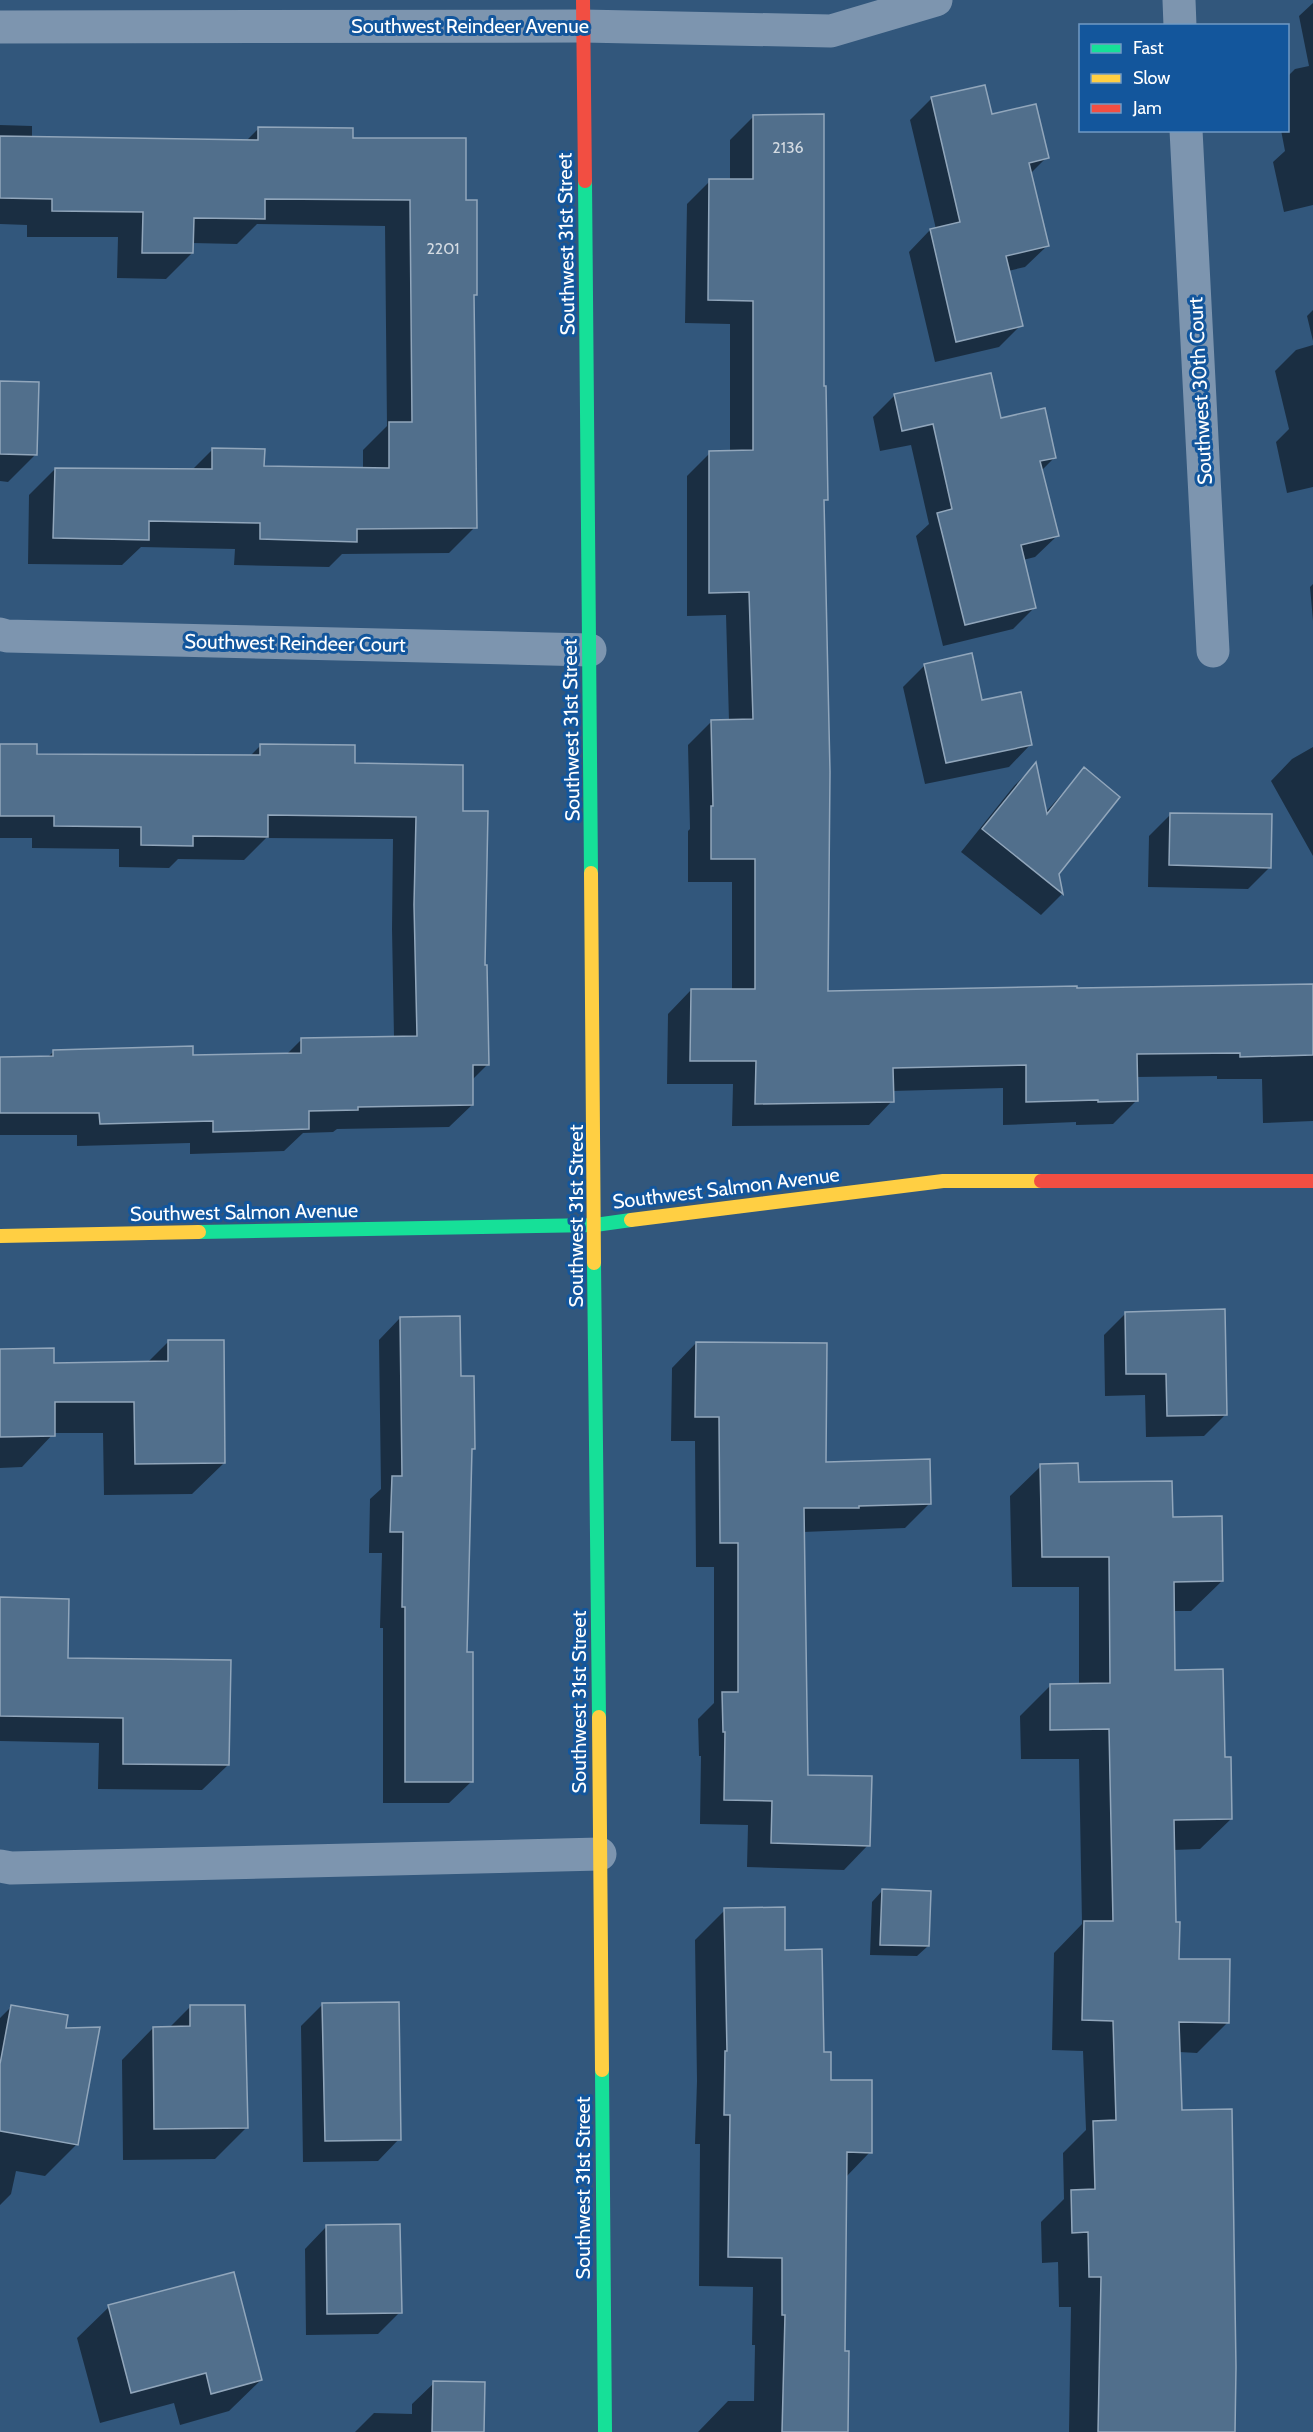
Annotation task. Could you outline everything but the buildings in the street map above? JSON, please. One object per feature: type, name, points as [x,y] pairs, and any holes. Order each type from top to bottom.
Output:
[{"type":"street","name":"Southwest Reindeer Avenue","points":[[0,27],[583,13],[831,31],[936,0]]},
{"type":"street","points":[[1179,0],[1180,24]]},
{"type":"street","name":"Southwest 31st Street","points":[[583,13],[605,2432]]},
{"type":"street","name":"Southwest 30th Court","points":[[1186,132],[1213,651]]},
{"type":"street","name":"Southwest Reindeer Court","points":[[0,634],[7,636],[590,650]]},
{"type":"street","name":"Southwest Salmon Avenue","points":[[0,1236],[595,1225],[943,1181],[1313,1181]]},
{"type":"street","points":[[1313,1181],[1313,1189]]},
{"type":"street","points":[[0,1866],[11,1868],[600,1854]]},
{"type":"traffic: fast","points":[[585,181],[591,873]]},
{"type":"traffic: fast","points":[[199,1232],[595,1225],[631,1220]]},
{"type":"traffic: fast","points":[[594,1263],[599,1717]]},
{"type":"traffic: fast","points":[[602,2070],[605,2432]]},
{"type":"traffic: slow","points":[[591,873],[594,1263]]},
{"type":"traffic: slow","points":[[631,1220],[943,1181],[1041,1181]]},
{"type":"traffic: slow","points":[[0,1236],[199,1232]]},
{"type":"traffic: slow","points":[[599,1717],[602,2070]]},
{"type":"traffic: jam","points":[[583,0],[585,181]]},
{"type":"traffic: jam","points":[[1041,1181],[1313,1181]]}]
